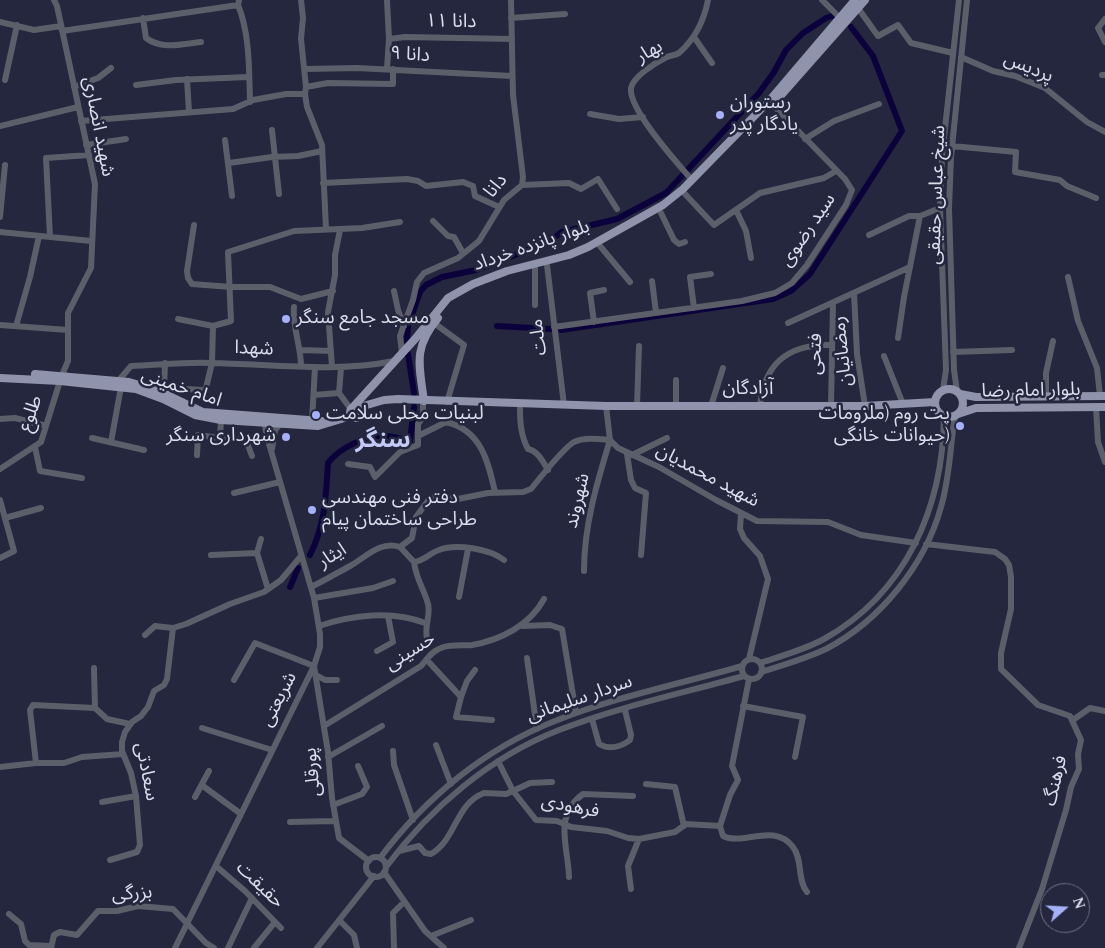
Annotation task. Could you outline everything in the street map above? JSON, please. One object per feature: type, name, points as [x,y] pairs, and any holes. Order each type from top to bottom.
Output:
[{"type":"main road","name":"بلوار پانزده خرداد","points":[[355,410],[448,298],[473,284],[507,270],[571,259],[600,246],[660,213],[685,194],[773,105],[840,18],[864,0]]},
{"type":"main road","name":"بلوار پانزده خرداد","points":[[424,402],[419,359],[422,340],[451,303],[475,289],[583,249],[663,206],[692,180],[769,101],[857,4]]},
{"type":"main road","name":"امام خمینی","points":[[0,373],[120,383],[136,389],[164,393],[203,412],[280,424],[318,426],[355,410]]},
{"type":"main road","name":"امام خمینی","points":[[0,378],[61,378]]},
{"type":"main road","points":[[950,389],[959,392],[963,404],[957,415],[944,416],[938,412],[935,402],[937,395],[943,390],[950,389]]},
{"type":"main road","name":"بلوار امام رضا","points":[[959,392],[976,397],[1103,396]]},
{"type":"main road","name":"امام خمینی","points":[[164,393],[195,415],[221,420],[312,421],[332,418],[355,410]]},
{"type":"main road","name":"آزادگان","points":[[355,410],[384,400],[520,408],[557,408],[562,405]]},
{"type":"main road","name":"آزادگان","points":[[424,402],[557,403],[562,405],[606,406],[865,406],[935,402]]},
{"type":"main road","name":"بلوار امام رضا","points":[[957,415],[976,408],[1101,407]]},
{"type":"street","name":"شهید انصاری","points":[[54,0],[62,29],[95,184],[91,268],[68,314],[68,361],[61,378]]},
{"type":"street","points":[[301,0],[303,18],[301,39],[305,69],[306,108],[322,145],[326,229]]},
{"type":"street","points":[[81,121],[233,109],[250,102],[305,91],[328,83],[393,84],[390,69],[387,0]]},
{"type":"street","name":"دانا","points":[[402,353],[400,336],[417,282],[424,273],[463,253],[479,241],[499,207],[510,193],[522,185],[523,177],[513,95],[512,0]]},
{"type":"street","name":"بهار","points":[[692,180],[658,141],[631,94],[631,86],[637,78],[666,57],[677,55],[694,37],[704,18],[708,0]]},
{"type":"street","points":[[822,0],[840,18]]},
{"type":"street","name":"شیخ عباس حقیقی","points":[[943,390],[946,370],[940,208],[942,156],[958,0]]},
{"type":"street","name":"شیخ عباس حقیقی","points":[[959,392],[953,352],[949,208],[952,146],[967,0]]},
{"type":"street","points":[[0,22],[34,30],[62,29],[238,2],[244,19],[247,38],[250,102]]},
{"type":"street","points":[[857,4],[878,36],[898,25],[912,43],[953,53]]},
{"type":"street","points":[[512,18],[565,14]]},
{"type":"street","points":[[143,18],[146,38],[155,45],[170,46],[201,42]]},
{"type":"street","points":[[1105,19],[1098,28],[1105,42]]},
{"type":"street","points":[[5,80],[17,26]]},
{"type":"street","name":"دانا ۱۱","points":[[389,39],[405,37],[512,38]]},
{"type":"street","points":[[694,37],[712,63]]},
{"type":"street","name":"پردیس","points":[[961,57],[993,71],[1015,76],[1045,88],[1087,122],[1105,132]]},
{"type":"street","points":[[74,87],[98,78],[111,68]]},
{"type":"street","name":"دانا ۹","points":[[305,69],[390,69],[512,76]]},
{"type":"street","points":[[136,85],[187,79],[248,78]]},
{"type":"street","points":[[187,79],[189,112]]},
{"type":"street","points":[[948,103],[956,104]]},
{"type":"street","points":[[805,138],[834,121],[879,104]]},
{"type":"street","name":"سید رضوی","points":[[554,327],[694,308],[763,296],[775,293],[792,283],[807,265],[851,196],[850,184],[773,105]]},
{"type":"street","points":[[0,126],[78,108]]},
{"type":"street","points":[[590,114],[619,119],[643,117]]},
{"type":"street","points":[[272,130],[279,194]]},
{"type":"street","points":[[86,145],[126,139]]},
{"type":"street","points":[[225,140],[232,196]]},
{"type":"street","points":[[952,146],[1016,152],[1015,172],[1060,180],[1067,186],[1096,198]]},
{"type":"street","points":[[229,164],[275,157],[298,156],[322,151]]},
{"type":"street","points":[[50,237],[46,158],[88,154]]},
{"type":"street","points":[[0,217],[5,166]]},
{"type":"street","points":[[685,194],[714,225],[760,193],[824,178],[836,171]]},
{"type":"street","points":[[323,183],[407,179],[418,181],[426,186],[463,182],[473,186],[475,196],[499,207]]},
{"type":"street","points":[[522,185],[569,183],[581,189],[598,179],[617,209]]},
{"type":"street","points":[[869,235],[909,216],[920,216],[940,208]]},
{"type":"street","points":[[736,210],[746,231],[751,258]]},
{"type":"street","points":[[660,213],[674,240],[679,244],[685,242]]},
{"type":"street","points":[[898,338],[920,216]]},
{"type":"street","points":[[433,221],[448,236],[454,237],[463,253]]},
{"type":"street","points":[[178,319],[213,326],[231,321],[228,252],[294,231],[340,230],[400,222]]},
{"type":"street","points":[[194,225],[188,278],[192,284],[270,287],[301,299],[333,291]]},
{"type":"street","points":[[332,367],[328,312],[333,291],[335,255],[340,230]]},
{"type":"street","points":[[0,232],[91,241]]},
{"type":"street","points":[[16,326],[39,236]]},
{"type":"street","points":[[600,246],[630,282]]},
{"type":"street","name":"ملت","points":[[546,262],[562,405]]},
{"type":"street","points":[[788,323],[910,267]]},
{"type":"street","points":[[535,268],[536,305]]},
{"type":"street","points":[[694,308],[690,277],[711,274]]},
{"type":"street","points":[[1068,277],[1078,321],[1097,368],[1103,396]]},
{"type":"street","points":[[652,281],[656,312]]},
{"type":"street","points":[[594,322],[590,293],[604,290]]},
{"type":"street","points":[[394,291],[404,326]]},
{"type":"street","name":"رمضانیان","points":[[854,293],[856,354],[865,406]]},
{"type":"street","name":"فتحی","points":[[831,406],[833,302]]},
{"type":"street","points":[[294,306],[293,316],[301,350],[301,366]]},
{"type":"street","points":[[434,323],[464,345],[448,402]]},
{"type":"street","points":[[0,325],[68,330]]},
{"type":"street","points":[[165,364],[164,393],[204,390],[208,385],[212,363],[213,326]]},
{"type":"street","points":[[1046,396],[1046,372],[1053,341]]},
{"type":"street","points":[[760,406],[762,386],[768,373],[778,362],[790,353],[806,348],[828,345]]},
{"type":"street","points":[[637,406],[639,346]]},
{"type":"street","points":[[301,350],[331,351]]},
{"type":"street","points":[[953,352],[1012,350]]},
{"type":"street","points":[[884,356],[903,404]]},
{"type":"street","name":"شهدا","points":[[120,383],[131,366],[212,363],[341,368],[367,367],[394,361]]},
{"type":"street","points":[[312,421],[315,367]]},
{"type":"street","points":[[341,368],[340,393],[355,410]]},
{"type":"street","points":[[711,406],[723,368]]},
{"type":"street","name":"طلوع","points":[[0,469],[41,442],[61,378]]},
{"type":"street","points":[[676,380],[676,406]]},
{"type":"street","points":[[112,442],[120,383]]},
{"type":"street","points":[[314,395],[340,393]]},
{"type":"street","points":[[348,464],[370,467],[375,478],[400,452],[418,445],[418,424],[423,417],[424,402]]},
{"type":"street","points":[[427,639],[425,624],[429,612],[428,603],[417,580],[414,562],[400,547],[412,538],[416,517],[430,498],[438,496],[458,498],[495,492],[523,492],[531,489],[574,442],[597,438],[610,440],[606,406]]},
{"type":"street","points":[[1101,407],[1098,442],[1105,462]]},
{"type":"street","points":[[520,408],[520,428],[526,445],[528,449],[534,450],[538,454],[548,470]]},
{"type":"street","points":[[746,677],[758,677],[761,672],[827,648],[869,619],[902,584],[926,544],[941,509],[946,490],[957,415]]},
{"type":"street","points":[[749,659],[760,662],[802,649],[842,628],[880,594],[894,578],[916,543],[932,506],[937,486],[944,416]]},
{"type":"street","points":[[0,419],[15,418],[46,426]]},
{"type":"street","points":[[220,438],[221,420]]},
{"type":"street","name":"شریعتی","points":[[176,948],[314,666],[320,647],[319,626],[314,598],[264,421]]},
{"type":"street","points":[[418,436],[446,422],[467,430],[476,438],[495,492]]},
{"type":"street","name":"شریعتی","points":[[272,450],[275,430],[280,424]]},
{"type":"street","points":[[197,455],[198,435],[246,440],[252,456]]},
{"type":"street","points":[[92,438],[144,450]]},
{"type":"street","points":[[641,555],[646,492],[635,488],[631,480],[629,454],[668,438]]},
{"type":"street","name":"شهید محمدیان","points":[[610,440],[629,454],[659,467],[741,514],[757,521],[828,522],[861,535],[916,543]]},
{"type":"street","name":"شهروند","points":[[584,571],[586,532],[592,500],[610,440]]},
{"type":"street","points":[[35,447],[40,471],[82,478]]},
{"type":"street","points":[[234,494],[280,482]]},
{"type":"street","points":[[0,500],[14,551],[0,558]]},
{"type":"street","points":[[5,518],[41,508]]},
{"type":"street","points":[[741,514],[740,529],[744,538],[760,556],[768,579],[749,659],[742,666],[746,677],[743,706],[732,766],[738,780],[732,790],[720,826],[723,836],[727,838],[734,839],[764,834],[788,842],[795,850],[802,886],[807,892]]},
{"type":"street","points":[[260,539],[257,554],[268,589]]},
{"type":"street","points":[[926,544],[995,552],[1004,558],[1009,565],[1011,610],[1001,654],[1001,669],[1038,705],[1070,716],[1073,720],[1090,708],[1105,712]]},
{"type":"street","name":"ایثار","points":[[311,587],[352,565],[376,549],[394,545],[400,547]]},
{"type":"street","points":[[414,562],[442,549],[488,550],[504,560]]},
{"type":"street","points":[[459,597],[468,549]]},
{"type":"street","points":[[211,555],[257,554]]},
{"type":"street","points":[[146,635],[155,626],[173,628],[186,624],[268,589],[281,580],[302,556]]},
{"type":"street","points":[[314,598],[373,588],[393,581]]},
{"type":"street","points":[[523,626],[536,613],[544,599]]},
{"type":"street","points":[[319,626],[356,617],[388,616],[417,620],[425,624]]},
{"type":"street","points":[[377,651],[393,642],[388,616]]},
{"type":"street","points":[[523,626],[550,625],[562,629],[576,713]]},
{"type":"street","name":"حسینی","points":[[324,726],[335,717],[356,708],[427,660],[433,652],[442,647],[473,645],[523,626]]},
{"type":"street","name":"سعادتی","points":[[110,860],[137,852],[140,845],[136,796],[131,773],[123,754],[122,742],[130,724],[141,716],[148,707],[154,691],[164,685],[167,679],[173,628]]},
{"type":"street","points":[[234,680],[255,643],[314,666]]},
{"type":"street","points":[[527,658],[537,729]]},
{"type":"street","points":[[427,660],[461,697]]},
{"type":"street","points":[[760,662],[761,672]]},
{"type":"street","name":"پورقلی","points":[[314,666],[324,726],[335,821],[339,838],[369,861]]},
{"type":"street","name":"سردار سلیمانی","points":[[380,858],[413,820],[451,784],[492,752],[537,729],[576,713],[742,666]]},
{"type":"street","points":[[94,668],[95,708]]},
{"type":"street","points":[[475,670],[467,681],[456,717],[492,720]]},
{"type":"street","points":[[316,675],[325,680],[337,680]]},
{"type":"street","name":"سردار سلیمانی","points":[[385,870],[397,852],[457,791],[498,761],[558,731],[592,719],[746,677]]},
{"type":"street","points":[[36,763],[30,707],[36,704],[95,708],[107,718],[130,724]]},
{"type":"street","points":[[743,706],[803,718],[795,757]]},
{"type":"street","points":[[592,719],[599,744],[605,748],[613,747],[630,740],[631,735],[625,710]]},
{"type":"street","name":"فرهنگ","points":[[1019,948],[1042,889],[1071,787],[1078,769],[1078,754],[1081,740],[1073,720]]},
{"type":"street","points":[[328,757],[382,726]]},
{"type":"street","points":[[202,728],[272,750]]},
{"type":"street","points":[[436,745],[451,784]]},
{"type":"street","points":[[393,752],[394,765],[413,820]]},
{"type":"street","points":[[0,767],[36,763],[64,763],[82,757],[123,754]]},
{"type":"street","name":"فرهودی","points":[[498,761],[513,792],[536,820],[557,821],[571,827],[607,831],[628,838],[639,839],[675,832],[693,823],[720,826]]},
{"type":"street","points":[[333,805],[362,794],[367,787],[358,766]]},
{"type":"street","points":[[195,797],[203,786],[209,771]]},
{"type":"street","points":[[397,852],[419,846],[425,853],[431,854],[438,850],[451,833],[460,812],[479,795],[513,792],[530,783],[552,782]]},
{"type":"street","points":[[646,784],[675,787],[684,826]]},
{"type":"street","points":[[203,786],[241,814]]},
{"type":"street","points":[[569,877],[563,824],[571,804],[583,794],[633,796]]},
{"type":"street","points":[[102,802],[136,796]]},
{"type":"street","points":[[290,822],[335,821]]},
{"type":"street","points":[[631,888],[628,866],[639,839]]},
{"type":"street","points":[[385,870],[380,876],[374,876],[367,870],[369,861],[374,857],[384,861],[385,870],[404,902],[431,936],[444,948]]},
{"type":"street","name":"حقیقت","points":[[216,866],[252,898],[281,928]]},
{"type":"street","points":[[317,948],[374,876]]},
{"type":"street","points":[[228,948],[252,898]]},
{"type":"street","points":[[394,948],[393,913],[404,902]]},
{"type":"street","name":"بزرگی","points":[[51,947],[54,935],[60,932],[76,935],[98,911],[117,911],[138,906],[173,909],[206,943],[214,948]]},
{"type":"street","points":[[9,914],[21,924],[25,941],[29,946],[51,947]]},
{"type":"street","points":[[431,936],[471,920]]},
{"type":"street","points":[[340,921],[354,935],[357,948]]},
{"type":"street","points":[[254,948],[275,922]]},
{"type":"waterway","points":[[407,341],[408,326],[420,292],[426,285],[442,277],[476,270],[546,243],[562,232],[617,219],[666,193],[759,93],[774,72],[786,50],[803,33],[826,18],[835,15]]},
{"type":"waterway","points":[[561,330],[773,299],[791,291],[810,274],[902,131],[873,56],[851,27]]},
{"type":"waterway","points":[[497,326],[550,329]]},
{"type":"waterway","points":[[408,354],[414,393]]},
{"type":"waterway","points":[[310,555],[322,521],[328,463],[346,447],[371,437],[387,436],[410,441],[414,407]]},
{"type":"waterway","points":[[290,587],[298,568]]},
{"type":"place","name":"رستوران یادگار پدر","points":[[720,115]]},
{"type":"place","name":"مسجد جامع سنگر","points":[[286,319]]},
{"type":"place","name":"لبنیات محلی سلامت","points":[[316,415]]},
{"type":"place","name":"پت روم (ملزومات حیوانات خانگی)","points":[[960,426]]},
{"type":"place","name":"شهرداری سنگر","points":[[286,437]]},
{"type":"place","name":"دفتر فنی مهندسی طراحی ساختمان پیام","points":[[312,510]]},
{"type":"district","name":"سنگر","points":[[383,442]]}]
